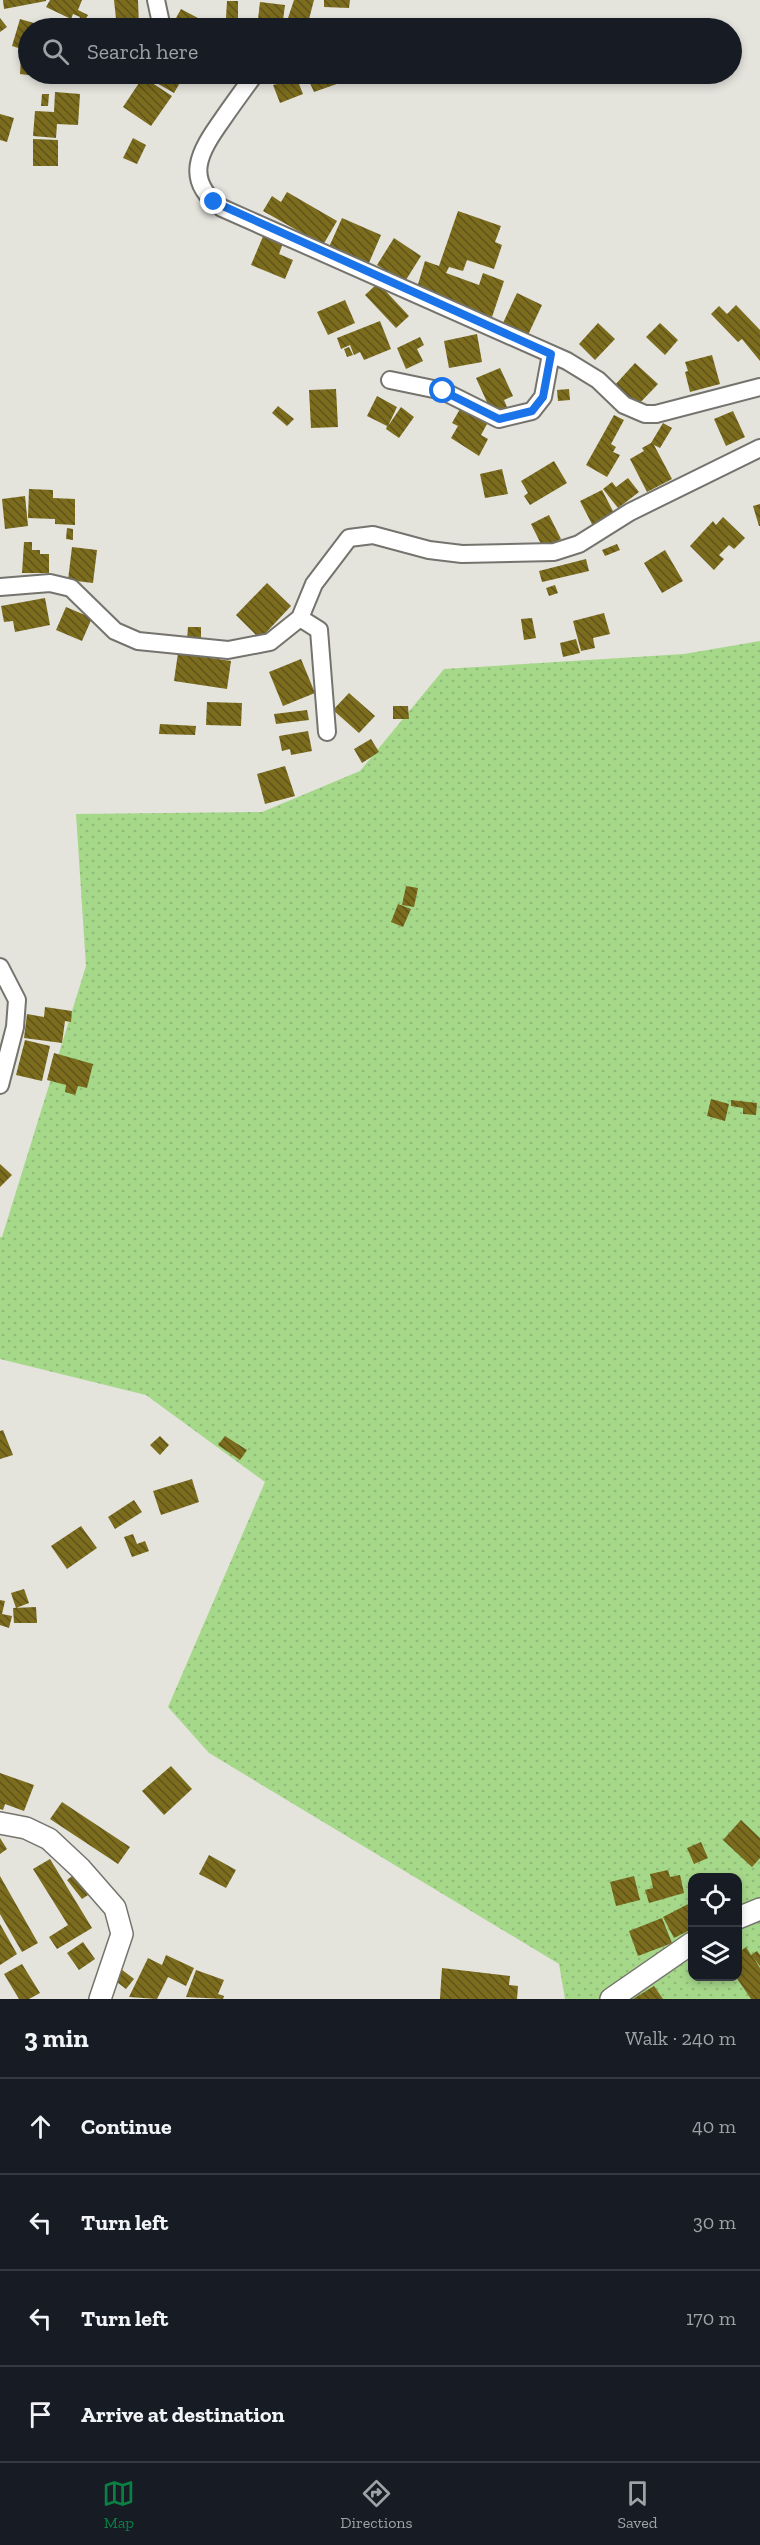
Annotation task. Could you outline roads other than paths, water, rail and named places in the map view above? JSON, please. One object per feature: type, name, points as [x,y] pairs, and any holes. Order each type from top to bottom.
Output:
[{"type":"street","points":[[156,0],[160,18]]},
{"type":"street","points":[[248,84],[200,154],[200,181],[214,202],[551,354],[583,370],[624,405],[645,414],[656,414],[760,387]]},
{"type":"street","points":[[390,380],[443,391],[499,419],[532,411],[543,397],[551,354]]},
{"type":"street","points":[[0,587],[51,583],[71,588],[115,631],[138,642],[228,650],[270,642],[300,618],[314,584],[350,538],[373,535],[429,550],[462,554],[555,552],[579,544],[630,512],[760,448]]},
{"type":"street","points":[[300,618],[319,630],[327,732]]},
{"type":"street","points":[[0,967],[17,1000],[15,1027],[0,1085]]},
{"type":"street","points":[[0,1822],[26,1828],[49,1839],[80,1868],[115,1908],[122,1934],[100,1999]]},
{"type":"street","points":[[742,1916],[760,1909]]},
{"type":"street","points":[[611,1999],[688,1946]]}]
